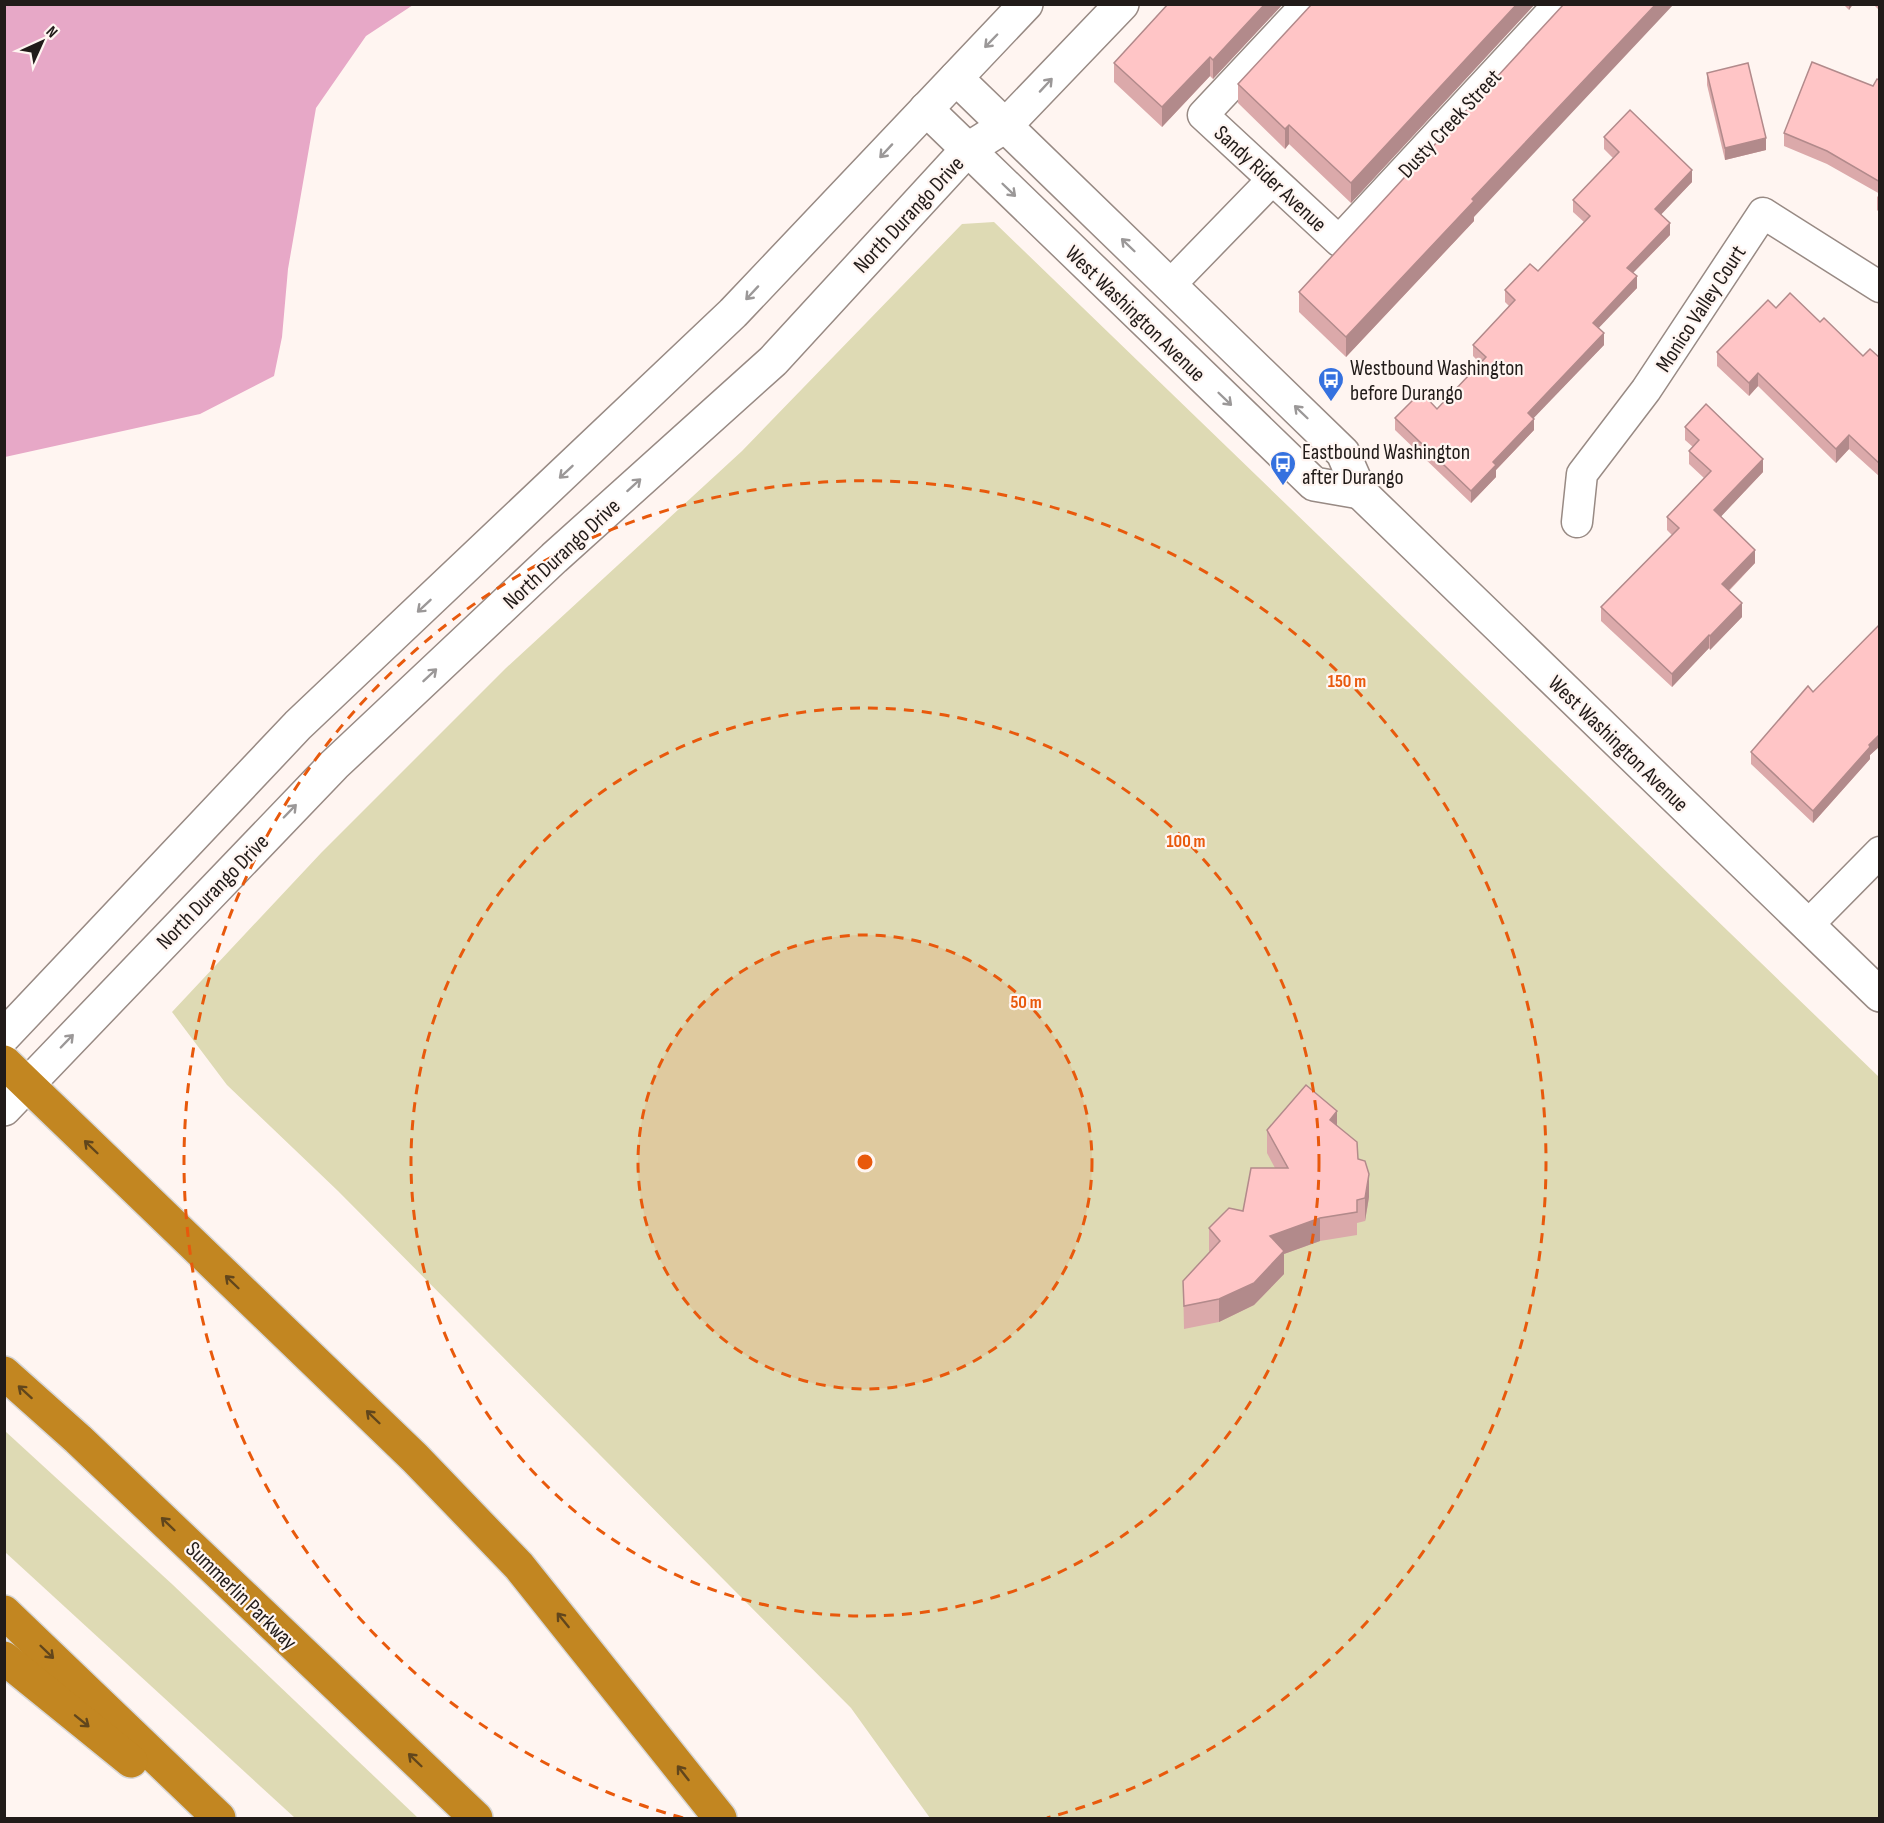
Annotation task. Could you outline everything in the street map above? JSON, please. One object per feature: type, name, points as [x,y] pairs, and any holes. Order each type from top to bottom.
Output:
[{"type":"highway","points":[[16,1073],[415,1458],[519,1566],[720,1818]]},
{"type":"highway","name":"Summerlin Parkway","points":[[4,1373],[78,1439],[476,1818]]},
{"type":"highway","points":[[4,1612],[219,1818]]},
{"type":"highway","points":[[4,1658],[202,1818]]},
{"type":"main road","points":[[4,1035],[298,725],[733,313],[1026,4]]},
{"type":"main road","name":"North Durango Drive","points":[[4,1108],[16,1073],[334,765],[554,558],[773,361],[967,150],[1005,126],[1122,4]]},
{"type":"main road","name":"West Washington Avenue","points":[[956,78],[1342,453],[1359,492],[1880,995]]},
{"type":"main road","name":"West Washington Avenue","points":[[926,109],[1314,484],[1359,492]]},
{"type":"street","name":"Sandy Rider Avenue","points":[[1307,4],[1203,115],[1339,242]]},
{"type":"street","name":"Dusty Creek Street","points":[[1339,242],[1559,4]]},
{"type":"street","points":[[1170,285],[1272,180]]},
{"type":"street","name":"Monico Valley Court","points":[[1577,522],[1582,474],[1646,390],[1763,213],[1880,287]]},
{"type":"street","points":[[1808,926],[1880,852]]},
{"type":"shaded area","points":[[4,5],[413,5],[366,36],[316,108],[288,269],[282,337],[274,376],[200,414],[5,457]]},
{"type":"shaded area","points":[[994,222],[1879,1077],[1879,1818],[930,1818],[851,1708],[338,1191],[227,1085],[172,1012],[321,853],[506,668],[742,451],[962,224]]},
{"type":"shaded area","points":[[5,1431],[173,1585],[418,1818],[295,1818],[5,1552]]},
{"type":"building","points":[[1168,4],[1265,4],[1213,60],[1210,57],[1162,107],[1114,63]]},
{"type":"building","points":[[1312,4],[1517,4],[1351,183],[1289,125],[1285,129],[1238,84]]},
{"type":"building","points":[[1564,4],[1656,4],[1472,199],[1474,201],[1346,337],[1299,292]]},
{"type":"building","points":[[1812,62],[1873,86],[1877,79],[1880,81],[1880,182],[1827,151],[1784,133]]},
{"type":"building","points":[[1748,63],[1766,138],[1725,148],[1707,73]]},
{"type":"building","points":[[1630,110],[1692,170],[1655,209],[1670,223],[1627,268],[1637,276],[1593,323],[1604,333],[1528,413],[1534,419],[1493,462],[1496,465],[1471,491],[1395,418],[1421,392],[1437,409],[1486,357],[1473,345],[1515,300],[1505,290],[1530,264],[1538,271],[1590,216],[1573,200],[1619,152],[1604,137]]},
{"type":"building","points":[[1790,293],[1820,322],[1824,318],[1863,356],[1870,349],[1880,358],[1880,464],[1849,435],[1836,449],[1758,373],[1749,383],[1717,352],[1768,300],[1776,308]]},
{"type":"building","points":[[1706,404],[1763,459],[1714,510],[1755,550],[1722,584],[1742,603],[1672,674],[1601,607],[1679,528],[1667,517],[1711,471],[1689,451],[1699,440],[1685,427]]},
{"type":"building","points":[[1880,624],[1880,734],[1813,811],[1751,752],[1808,686],[1813,692]]},
{"type":"building","points":[[1306,1085],[1337,1111],[1330,1120],[1357,1142],[1358,1159],[1365,1161],[1369,1174],[1365,1198],[1357,1200],[1357,1212],[1320,1218],[1270,1236],[1284,1251],[1254,1283],[1219,1299],[1184,1306],[1183,1281],[1220,1241],[1209,1228],[1229,1208],[1243,1211],[1251,1168],[1288,1168],[1267,1130]]},
{"type":"place","name":"Westbound Washington before Durango","points":[[1331,403]]},
{"type":"place","name":"Eastbound Washington after Durango","points":[[1283,487]]}]
